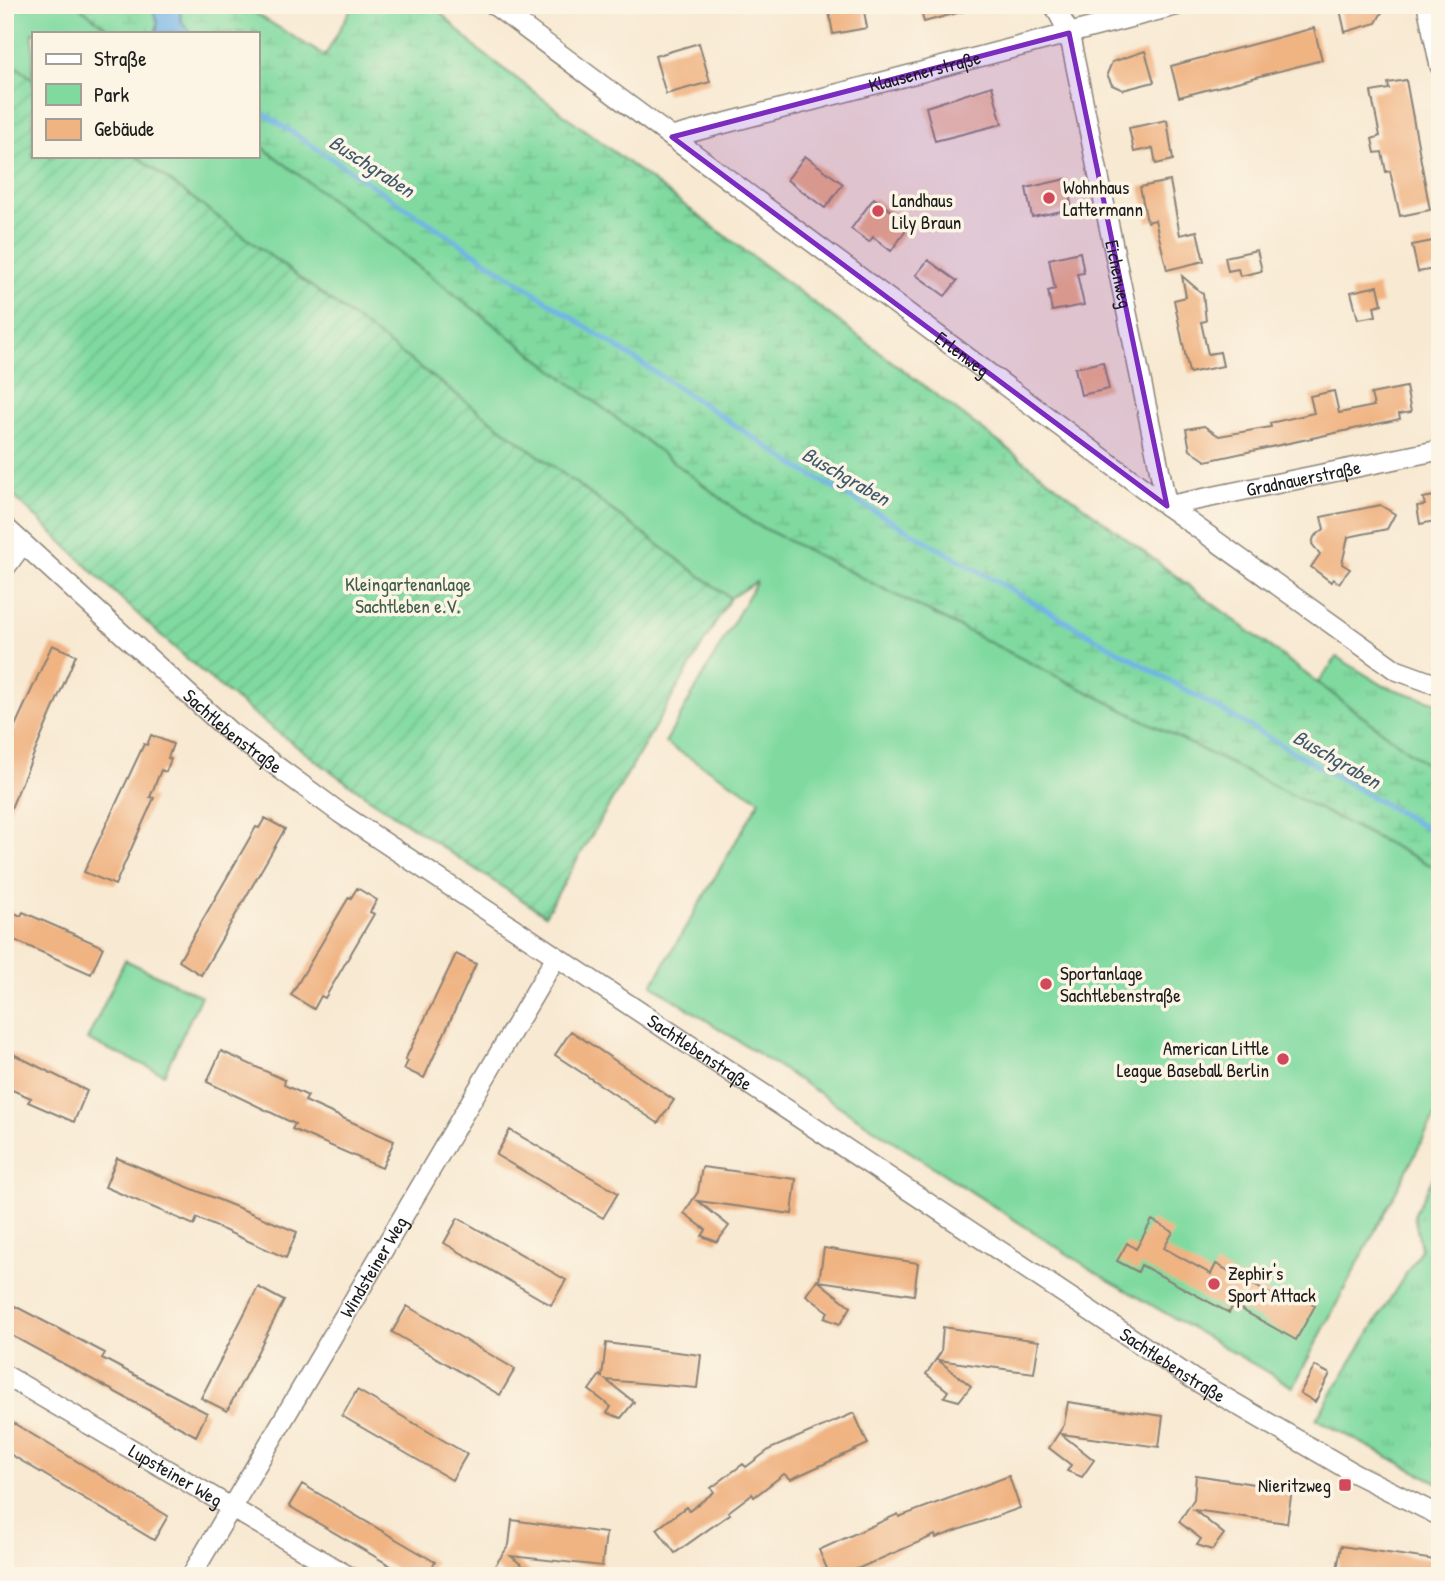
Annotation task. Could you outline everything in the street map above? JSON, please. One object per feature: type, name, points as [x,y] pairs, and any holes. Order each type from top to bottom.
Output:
[{"type":"street","name":"Erlenweg","points":[[494,5],[1167,506],[1396,670],[1440,686]]},
{"type":"street","name":"Eichenweg","points":[[1054,5],[1069,33],[1167,506]]},
{"type":"street","name":"Klausenerstraße","points":[[672,137],[1178,5]]},
{"type":"street","points":[[1427,5],[1440,66]]},
{"type":"street","name":"Gradnauerstraße","points":[[1167,506],[1440,450]]},
{"type":"street","name":"Sachtlebenstraße","points":[[5,527],[155,667],[276,768],[556,957],[1194,1379],[1354,1473],[1440,1516]]},
{"type":"street","points":[[5,568],[22,545]]},
{"type":"street","name":"Windsteiner Weg","points":[[191,1576],[556,957]]},
{"type":"street","name":"Lupsteiner Weg","points":[[5,1375],[348,1576]]},
{"type":"highlighted area","points":[[1069,33],[1167,506],[672,137]]},
{"type":"green space","points":[[5,5],[77,5],[112,32],[32,32],[32,78],[5,58]]},
{"type":"green space","points":[[77,5],[150,5],[158,22],[156,32],[112,32]]},
{"type":"green space","points":[[179,5],[242,5],[325,56],[353,5],[433,5],[476,48],[1436,772],[1440,779],[1440,870],[753,523],[259,145],[259,32],[191,32],[182,23]]},
{"type":"green space","name":"Kleingartenanlage Sachtleben e.V.","points":[[5,58],[32,78],[32,158],[139,158],[730,598],[545,915],[379,805],[258,717],[164,638],[5,488]]},
{"type":"green space","name":"Sportanlage Sachtlebenstraße","points":[[259,145],[753,523],[1440,870],[1440,1107],[1293,1387],[1103,1277],[652,985],[760,800],[665,743],[757,581],[730,598],[139,158],[259,158]]},
{"type":"green space","points":[[1337,657],[1384,686],[1440,704],[1440,779],[1318,683]]},
{"type":"green space","points":[[125,960],[201,996],[164,1074],[87,1040]]},
{"type":"green space","points":[[1440,1164],[1440,1484],[1316,1419],[1421,1249],[1414,1215]]},
{"type":"water","points":[[150,5],[179,5],[182,23],[191,32],[156,32],[158,22]]},
{"type":"building","points":[[839,5],[863,5],[867,28],[833,34],[829,12],[840,10]]},
{"type":"building","points":[[919,5],[967,5],[968,10],[924,22]]},
{"type":"building","points":[[1339,5],[1386,5],[1376,23],[1345,32]]},
{"type":"building","points":[[1314,28],[1322,60],[1179,97],[1171,66]]},
{"type":"building","points":[[699,43],[710,82],[666,94],[655,56]]},
{"type":"building","points":[[1145,51],[1154,82],[1123,90],[1112,85],[1107,74],[1112,62]]},
{"type":"building","points":[[1406,80],[1430,210],[1400,216],[1390,171],[1386,172],[1382,152],[1375,153],[1372,139],[1380,136],[1371,92],[1389,89],[1388,83]]},
{"type":"building","points":[[992,86],[1002,124],[935,141],[926,107]]},
{"type":"building","points":[[1167,120],[1173,160],[1156,164],[1153,148],[1134,152],[1129,128]]},
{"type":"building","points":[[805,156],[843,184],[825,208],[787,180]]},
{"type":"building","name":"Wohnhaus Lattermann","points":[[1066,179],[1072,209],[1032,217],[1026,188]]},
{"type":"building","points":[[1170,181],[1180,235],[1197,231],[1204,261],[1167,270],[1155,220],[1147,222],[1140,187]]},
{"type":"building","name":"Landhaus Lily Braun","points":[[874,198],[910,225],[891,251],[873,237],[869,242],[851,229]]},
{"type":"building","points":[[1433,241],[1439,268],[1418,272],[1412,245]]},
{"type":"building","points":[[1257,250],[1262,271],[1240,276],[1238,269],[1228,271],[1225,257]]},
{"type":"building","points":[[1080,252],[1084,273],[1077,274],[1084,305],[1052,311],[1048,291],[1055,289],[1049,259]]},
{"type":"building","points":[[928,260],[957,281],[945,296],[916,275]]},
{"type":"building","points":[[1182,276],[1203,294],[1206,321],[1201,322],[1208,354],[1220,352],[1223,366],[1189,373],[1174,300],[1186,297]]},
{"type":"building","points":[[1378,286],[1382,304],[1374,306],[1376,316],[1358,319],[1351,292]]},
{"type":"building","points":[[1103,362],[1109,389],[1081,395],[1075,368]]},
{"type":"building","points":[[1406,387],[1411,412],[1399,414],[1400,419],[1206,461],[1190,450],[1186,429],[1204,426],[1219,436],[1271,427],[1270,423],[1314,413],[1310,396],[1334,391],[1339,413],[1374,406],[1371,394]]},
{"type":"building","points":[[1440,495],[1440,520],[1420,524],[1417,506],[1425,505],[1423,498]]},
{"type":"building","points":[[1380,505],[1395,514],[1387,529],[1348,537],[1342,564],[1350,569],[1339,583],[1333,579],[1331,582],[1311,567],[1320,554],[1312,544],[1314,537],[1324,529],[1321,517]]},
{"type":"building","points":[[52,645],[76,655],[5,822],[5,748]]},
{"type":"building","points":[[151,735],[173,744],[168,758],[171,759],[166,772],[161,770],[150,797],[154,798],[115,885],[84,872],[144,744],[147,745]]},
{"type":"building","points":[[265,818],[285,829],[201,975],[179,961],[256,827],[259,828]]},
{"type":"building","points":[[357,888],[377,900],[370,912],[374,914],[325,998],[321,996],[314,1009],[291,995]]},
{"type":"building","points":[[5,909],[21,916],[23,912],[103,947],[91,974],[5,936]]},
{"type":"building","points":[[456,954],[476,964],[424,1078],[404,1069],[408,1061],[405,1060]]},
{"type":"building","points":[[571,1031],[674,1100],[658,1123],[555,1055]]},
{"type":"building","points":[[5,1050],[87,1091],[74,1122],[28,1102],[31,1098],[5,1087]]},
{"type":"building","points":[[221,1051],[285,1080],[284,1085],[308,1096],[305,1101],[394,1141],[382,1168],[292,1129],[295,1124],[207,1082]]},
{"type":"building","points":[[510,1130],[618,1193],[603,1218],[496,1155]]},
{"type":"building","points":[[117,1158],[297,1232],[286,1258],[197,1218],[194,1225],[105,1187]]},
{"type":"building","points":[[702,1167],[796,1179],[792,1214],[698,1201],[729,1226],[717,1242],[702,1236],[706,1230],[684,1213],[698,1192]]},
{"type":"building","points":[[458,1218],[566,1280],[551,1305],[444,1243]]},
{"type":"building","name":"Zephir's Sport Attack","points":[[1152,1220],[1173,1232],[1164,1248],[1211,1274],[1216,1264],[1288,1304],[1294,1294],[1315,1306],[1296,1340],[1233,1305],[1229,1313],[1141,1265],[1138,1272],[1117,1261],[1127,1243],[1136,1249]]},
{"type":"building","points":[[824,1248],[918,1263],[914,1295],[819,1281]]},
{"type":"building","points":[[817,1280],[851,1307],[840,1324],[824,1318],[828,1312],[806,1295]]},
{"type":"building","points":[[258,1287],[284,1301],[227,1411],[201,1398]]},
{"type":"building","points":[[5,1301],[105,1353],[102,1358],[207,1413],[196,1436],[5,1332]]},
{"type":"building","points":[[407,1306],[515,1369],[500,1395],[392,1332]]},
{"type":"building","points":[[943,1327],[1039,1341],[1034,1373],[938,1360],[971,1386],[959,1401],[944,1397],[948,1391],[926,1374],[941,1352]]},
{"type":"building","points":[[606,1343],[701,1355],[697,1388],[606,1380],[634,1402],[621,1418],[607,1413],[611,1407],[589,1390],[600,1375],[602,1377]]},
{"type":"building","points":[[1315,1366],[1330,1374],[1315,1402],[1300,1393]]},
{"type":"building","points":[[357,1390],[467,1454],[452,1480],[342,1416]]},
{"type":"building","points":[[1068,1402],[1163,1416],[1159,1447],[1061,1434],[1094,1460],[1082,1477],[1067,1471],[1071,1465],[1049,1448],[1064,1425]]},
{"type":"building","points":[[854,1413],[868,1444],[791,1479],[784,1474],[754,1497],[752,1494],[728,1512],[730,1514],[675,1553],[657,1529],[686,1507],[689,1511],[714,1492],[711,1488],[743,1464],[746,1467],[770,1449]]},
{"type":"building","points":[[5,1418],[168,1516],[154,1540],[5,1451]]},
{"type":"building","points":[[1196,1475],[1292,1490],[1287,1523],[1194,1510],[1224,1534],[1212,1550],[1197,1545],[1201,1539],[1179,1522],[1194,1499]]},
{"type":"building","points":[[1009,1476],[1020,1508],[936,1538],[935,1535],[841,1576],[830,1576],[819,1550],[898,1514],[899,1517]]},
{"type":"building","points":[[302,1484],[435,1562],[427,1576],[408,1576],[289,1506]]},
{"type":"building","points":[[512,1520],[606,1533],[602,1566],[511,1556],[535,1576],[506,1576],[494,1567],[509,1545]]},
{"type":"building","points":[[1341,1546],[1435,1560],[1433,1576],[1336,1576]]},
{"type":"waterway","name":"Buschgraben","points":[[259,110],[801,469],[1440,836]]},
{"type":"place","name":"Wohnhaus Lattermann","points":[[1049,198]]},
{"type":"place","name":"Landhaus Lily Braun","points":[[878,211]]},
{"type":"place","name":"Sportanlage Sachtlebenstraße","points":[[1046,984]]},
{"type":"place","name":"American Little League Baseball Berlin","points":[[1283,1059]]},
{"type":"place","name":"Zephir's Sport Attack","points":[[1214,1284]]},
{"type":"place","name":"Nieritzweg","points":[[1345,1485]]}]
